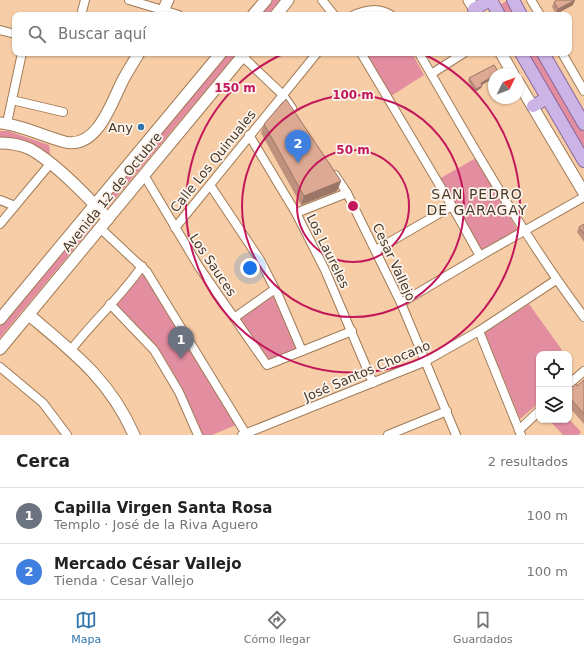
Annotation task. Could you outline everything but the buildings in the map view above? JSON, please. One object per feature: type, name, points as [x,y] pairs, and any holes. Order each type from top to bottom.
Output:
[{"type":"main road","points":[[256,12],[266,0]]},
{"type":"main road","points":[[278,12],[288,0]]},
{"type":"main road","points":[[474,8],[490,0],[497,12]]},
{"type":"main road","points":[[513,0],[520,12]]},
{"type":"main road","points":[[4,123],[67,142],[82,140],[100,124],[126,75],[138,56]]},
{"type":"main road","name":"Avenida 12 de Octubre","points":[[0,319],[219,56]]},
{"type":"main road","name":"Avenida 12 de Octubre","points":[[0,349],[242,56]]},
{"type":"main road","points":[[503,56],[510,68]]},
{"type":"main road","points":[[523,56],[584,161]]},
{"type":"main road","points":[[545,56],[584,124]]},
{"type":"main road","points":[[524,92],[584,194]]},
{"type":"main road","points":[[532,106],[546,98]]},
{"type":"main road","points":[[0,143],[12,144],[29,149],[50,164],[95,205],[108,219]]},
{"type":"main road","points":[[29,315],[93,370],[109,389],[122,410],[134,435]]},
{"type":"street","points":[[82,12],[85,0]]},
{"type":"street","points":[[129,0],[164,9]]},
{"type":"street","points":[[322,0],[332,12]]},
{"type":"street","points":[[531,0],[538,12]]},
{"type":"street","points":[[364,12],[380,10],[384,12]]},
{"type":"street","points":[[0,30],[12,33]]},
{"type":"street","points":[[4,123],[12,100],[21,56]]},
{"type":"street","points":[[244,56],[282,94],[295,114]]},
{"type":"street","name":"Calle Los Quinuales","points":[[175,228],[282,94],[314,56]]},
{"type":"street","points":[[363,56],[480,256]]},
{"type":"street","points":[[421,56],[525,231],[556,280],[584,317]]},
{"type":"street","points":[[431,74],[459,56]]},
{"type":"street","points":[[564,56],[584,91]]},
{"type":"street","points":[[12,100],[63,112]]},
{"type":"street","name":"Los Laureles","points":[[249,135],[296,213],[325,270],[373,383]]},
{"type":"street","points":[[0,224],[50,164]]},
{"type":"street","name":"Cesar Vallejo","points":[[330,166],[347,193],[401,303],[424,362],[456,435]]},
{"type":"street","name":"Los Sauces","points":[[144,175],[175,228],[267,365],[302,351]]},
{"type":"street","points":[[210,185],[260,260],[302,351],[352,331]]},
{"type":"street","points":[[296,213],[347,193]]},
{"type":"street","points":[[401,303],[584,197]]},
{"type":"street","points":[[0,200],[15,206]]},
{"type":"street","points":[[376,250],[452,206]]},
{"type":"street","points":[[100,228],[142,266],[244,434]]},
{"type":"street","points":[[71,350],[110,304],[129,286],[142,266]]},
{"type":"street","name":"José Santos Chocano","points":[[244,434],[424,362],[479,331],[556,280]]},
{"type":"street","points":[[234,318],[274,289]]},
{"type":"street","points":[[110,304],[154,350],[179,392],[198,435]]},
{"type":"street","points":[[479,331],[520,432],[536,414]]},
{"type":"street","points":[[0,367],[43,403],[67,435]]},
{"type":"street","points":[[572,381],[584,370]]},
{"type":"street","points":[[392,434],[446,411]]},
{"type":"shaded area","points":[[271,0],[282,0],[272,12],[261,12]]},
{"type":"shaded area","points":[[509,1],[515,12],[505,12],[501,4]]},
{"type":"shaded area","points":[[223,56],[234,56],[107,208],[101,201]]},
{"type":"shaded area","points":[[367,56],[414,56],[424,75],[391,96]]},
{"type":"shaded area","points":[[529,56],[541,56],[584,129],[584,154]]},
{"type":"shaded area","points":[[0,131],[8,131],[49,145],[51,160],[0,140]]},
{"type":"shaded area","points":[[476,158],[518,231],[481,252],[439,179]]},
{"type":"shaded area","points":[[85,219],[93,226],[0,338],[0,320]]},
{"type":"shaded area","points":[[143,274],[236,425],[212,435],[203,435],[174,374],[160,351],[117,305]]},
{"type":"shaded area","points":[[273,296],[297,348],[269,360],[240,319]]},
{"type":"shaded area","points":[[529,304],[562,350],[536,351],[536,406],[520,419],[484,332]]},
{"type":"shaded area","points":[[572,422],[581,432],[578,435],[563,435],[552,423]]},
{"type":"place","name":"Any","points":[[141,127]]},
{"type":"place","name":"Mercado César Vallejo","points":[[298,163]]},
{"type":"place","name":"Capilla Virgen Santa Rosa","points":[[181,359]]},
{"type":"district","name":"SAN PEDRO DE GARAGAY","points":[[477,202]]}]
